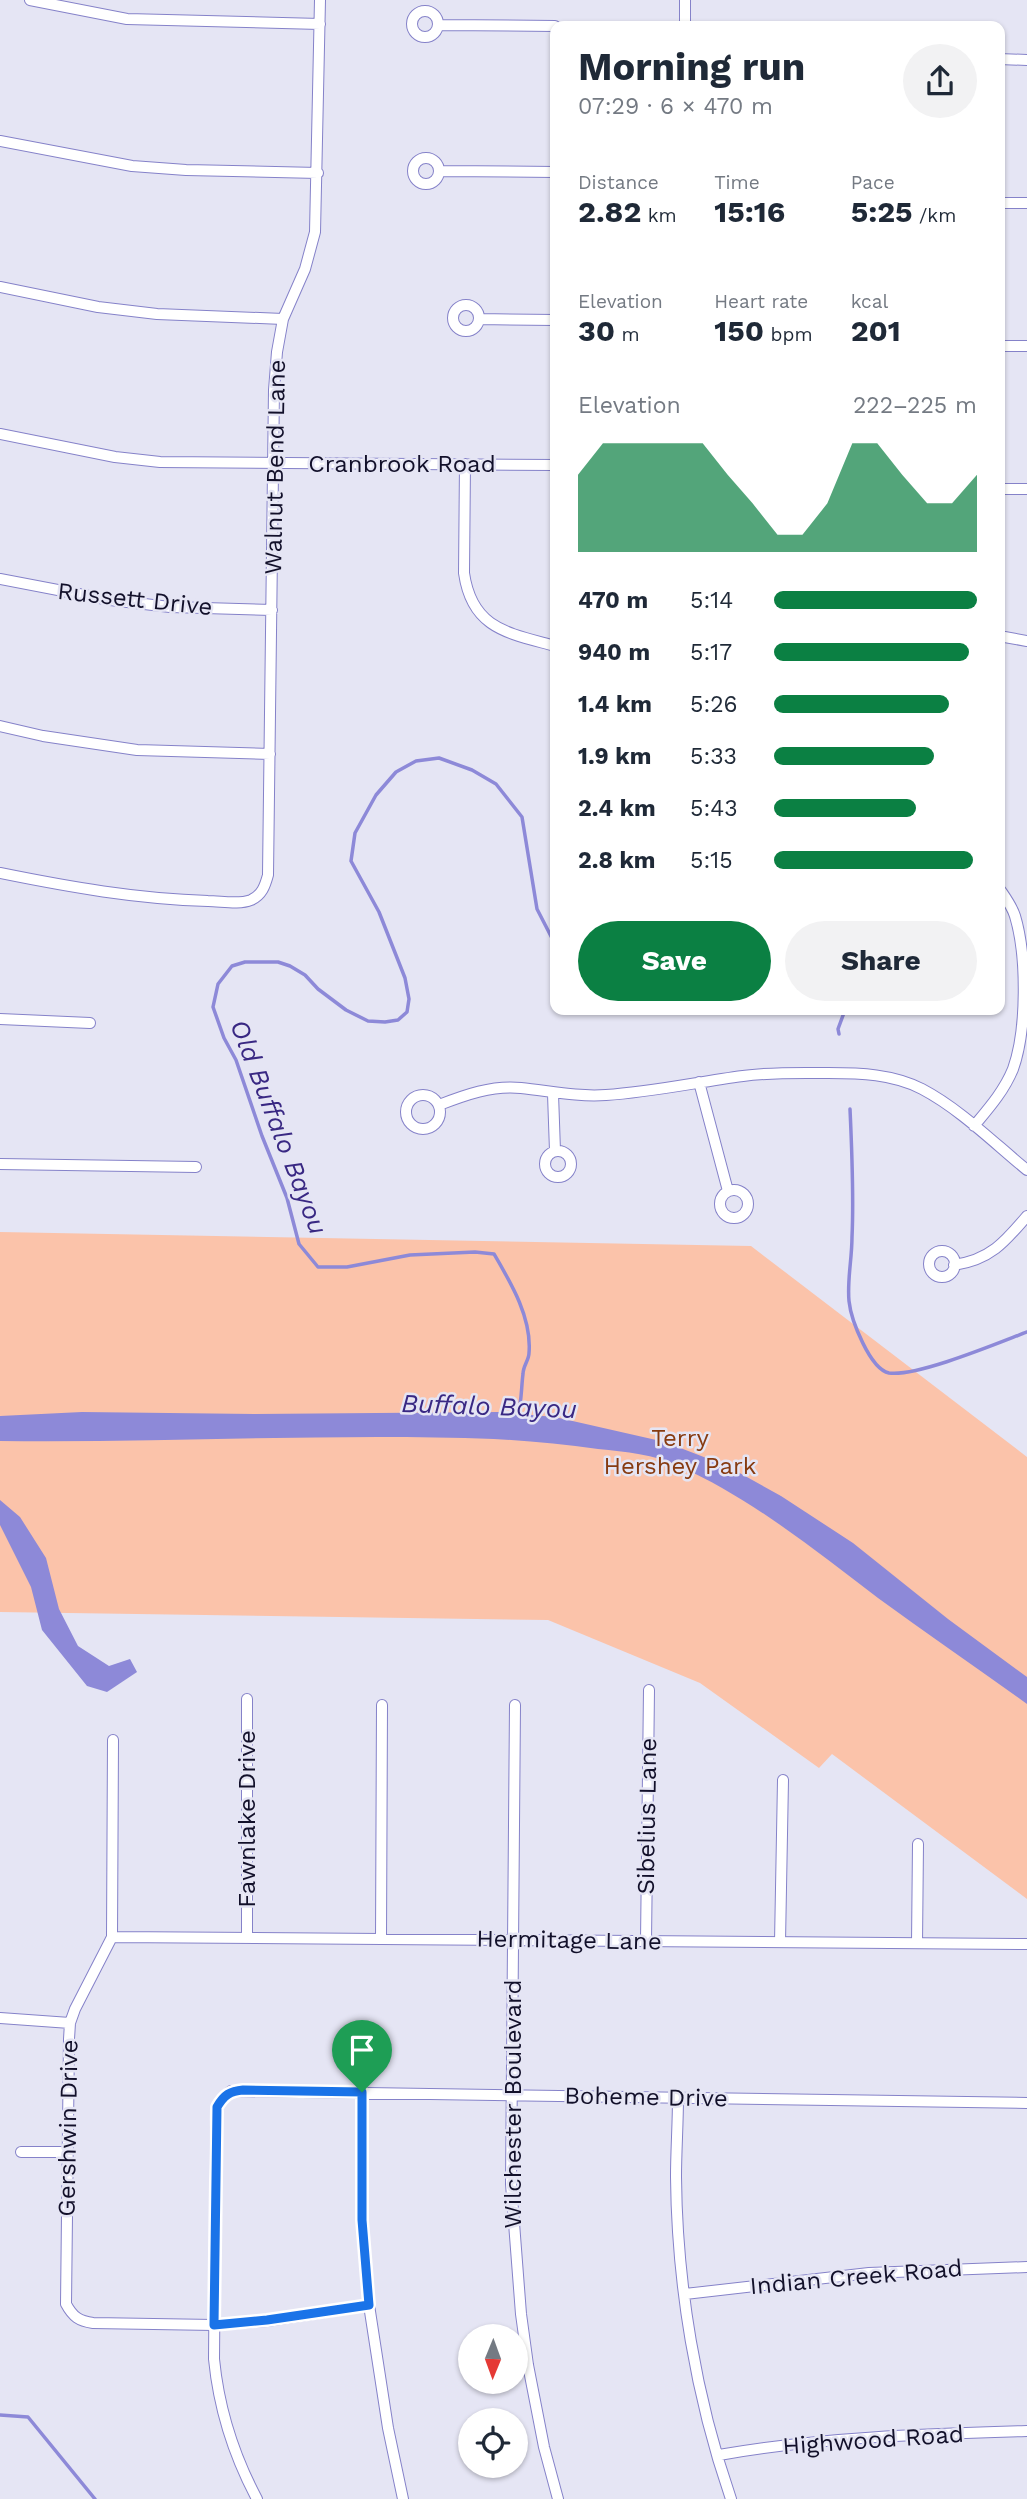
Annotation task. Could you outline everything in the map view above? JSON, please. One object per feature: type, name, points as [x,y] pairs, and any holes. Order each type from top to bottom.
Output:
[{"type":"street","points":[[30,0],[127,19],[320,24]]},
{"type":"street","name":"Walnut Bend Lane","points":[[0,873],[134,897],[248,901],[259,896],[265,887],[268,875],[272,464],[276,361],[283,319],[305,269],[315,232],[320,0]]},
{"type":"street","points":[[685,0],[685,21]]},
{"type":"street","points":[[438,25],[550,26]]},
{"type":"street","points":[[1005,59],[1027,60]]},
{"type":"street","points":[[0,141],[132,166],[317,173]]},
{"type":"street","points":[[440,172],[550,172]]},
{"type":"street","points":[[1005,203],[1027,203]]},
{"type":"street","points":[[0,287],[133,312],[283,319]]},
{"type":"street","points":[[479,319],[550,320]]},
{"type":"street","points":[[1005,346],[1027,346]]},
{"type":"street","name":"Cranbrook Road","points":[[0,434],[115,457],[160,462],[550,465]]},
{"type":"street","points":[[465,464],[464,573],[467,591],[474,606],[485,620],[500,630],[550,645]]},
{"type":"street","points":[[1005,489],[1027,489]]},
{"type":"street","name":"Russett Drive","points":[[0,579],[110,600],[170,607],[272,610]]},
{"type":"street","points":[[1005,637],[1027,641]]},
{"type":"street","points":[[0,726],[43,736],[137,750],[270,754]]},
{"type":"street","points":[[974,1126],[1002,1092],[1015,1066],[1025,1018],[1023,948],[1015,915],[1005,898]]},
{"type":"street","points":[[0,1019],[90,1023]]},
{"type":"street","points":[[439,1105],[471,1093],[496,1088],[592,1096],[631,1094],[747,1075],[883,1075],[921,1088],[974,1126],[1027,1170]]},
{"type":"street","points":[[699,1082],[728,1191]]},
{"type":"street","points":[[553,1094],[555,1151]]},
{"type":"street","points":[[0,1164],[196,1167]]},
{"type":"street","points":[[954,1265],[987,1256],[1008,1239],[1027,1216]]},
{"type":"street","name":"Sibelius Lane","points":[[646,1941],[649,1690]]},
{"type":"street","name":"Fawnlake Drive","points":[[247,1699],[247,1938]]},
{"type":"street","points":[[381,1938],[382,1705]]},
{"type":"street","name":"Wilchester Boulevard","points":[[514,1705],[511,2184],[521,2314],[544,2448],[558,2499]]},
{"type":"street","name":"Gershwin Drive","points":[[113,1740],[112,1937],[70,2023],[65,2295],[71,2314],[80,2321],[214,2325]]},
{"type":"street","points":[[780,1942],[783,1780]]},
{"type":"street","points":[[917,1943],[918,1844]]},
{"type":"street","name":"Hermitage Lane","points":[[112,1937],[1027,1944]]},
{"type":"street","points":[[0,2018],[70,2023]]},
{"type":"street","name":"Boheme Drive","points":[[214,2325],[217,2107],[222,2098],[231,2091],[1027,2103]]},
{"type":"street","points":[[362,2092],[362,2220],[369,2305],[388,2428],[403,2499]]},
{"type":"street","points":[[678,2097],[676,2177],[685,2294],[699,2376],[731,2499]]},
{"type":"street","points":[[21,2152],[68,2152]]},
{"type":"street","name":"Indian Creek Road","points":[[685,2294],[869,2273],[1027,2267]]},
{"type":"street","points":[[257,2499],[244,2476],[228,2434],[217,2393],[214,2325],[369,2305]]},
{"type":"street","name":"Highwood Road","points":[[719,2455],[805,2442],[1027,2431]]},
{"type":"green space","name":"Terry Hershey Park","points":[[0,1232],[751,1246],[1027,1457],[1027,1899],[832,1754],[819,1768],[700,1683],[548,1620],[0,1612]]},
{"type":"shaded area","points":[[82,1412],[498,1412],[555,1417],[665,1442],[727,1466],[781,1496],[853,1543],[948,1619],[1027,1677],[1027,1704],[757,1510],[706,1479],[660,1459],[533,1442],[432,1437],[0,1441],[0,1416]]},
{"type":"shaded area","points":[[0,1500],[20,1517],[46,1558],[59,1609],[78,1646],[109,1666],[130,1659],[137,1672],[107,1692],[87,1686],[42,1630],[31,1587],[0,1525]]},
{"type":"waterway","name":"Old Buffalo Bayou","points":[[517,1418],[523,1371],[529,1356],[529,1340],[519,1301],[494,1254],[475,1252],[410,1255],[347,1267],[318,1267],[299,1244],[287,1198],[236,1060],[224,1038],[213,1007],[218,984],[232,966],[245,962],[278,962],[305,975],[318,989],[346,1010],[368,1021],[398,1020],[407,1012],[409,999],[405,978],[379,912],[351,861],[355,833],[376,795],[396,772],[416,761],[439,758],[472,770],[496,784],[522,817],[537,909],[550,934]]},
{"type":"waterway","name":"Old Buffalo Bayou","points":[[839,1034],[843,1015]]},
{"type":"waterway","name":"Old Buffalo Bayou","points":[[850,1109],[853,1205],[849,1301],[853,1320],[875,1363],[889,1373],[918,1370],[1027,1332]]},
{"type":"waterway","points":[[0,2415],[28,2417],[95,2499]]},
{"type":"route","points":[[243,2090],[362,2092],[362,2220],[369,2305],[326,2313],[214,2325],[216,2119],[217,2107],[222,2098],[231,2091],[243,2090]]},
{"type":"water label","name":"Buffalo Bayou","points":[[489,1406]]}]
